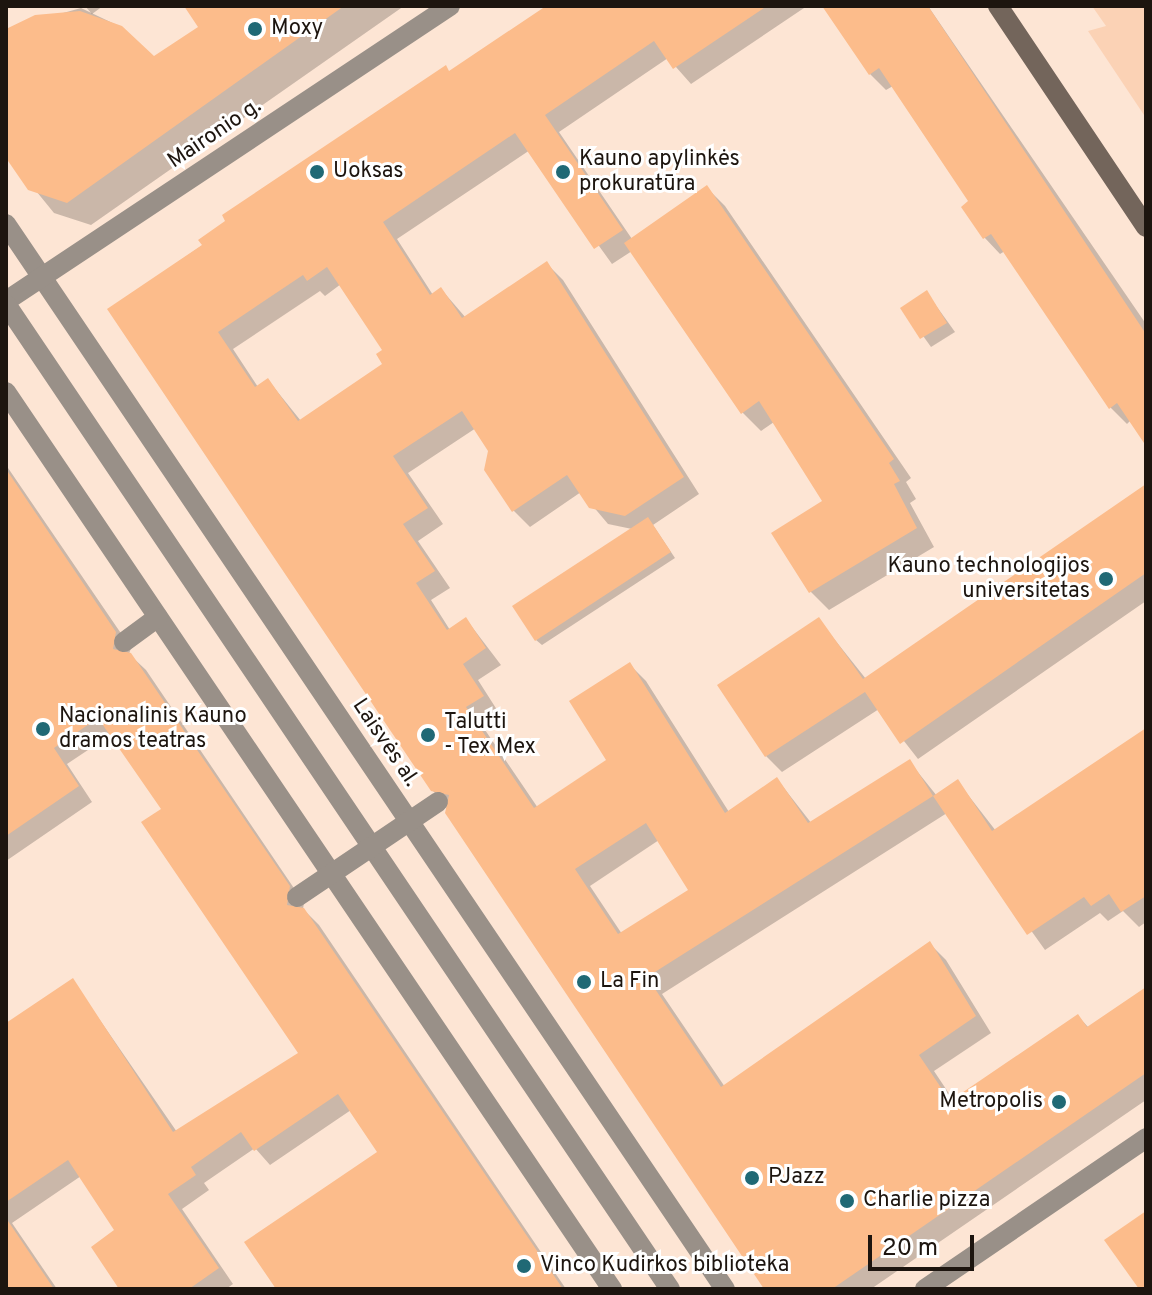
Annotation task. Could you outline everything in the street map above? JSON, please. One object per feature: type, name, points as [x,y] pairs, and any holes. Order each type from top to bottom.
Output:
[{"type":"street","name":"Maironio g.","points":[[6,303],[450,6]]},
{"type":"street","points":[[998,6],[1146,227]]},
{"type":"street","name":"Laisvės al.","points":[[6,224],[725,1289]]},
{"type":"street","points":[[6,303],[670,1289]]},
{"type":"street","points":[[6,392],[612,1289]]},
{"type":"street","points":[[124,642],[158,617]]},
{"type":"street","points":[[297,897],[438,802]]},
{"type":"street","points":[[925,1289],[1146,1138]]},
{"type":"shaded area","points":[[1092,6],[1146,6],[1146,118],[1088,31],[1106,26]]},
{"type":"building","points":[[184,6],[344,6],[67,203],[28,190],[6,158],[6,29],[35,15],[80,11],[122,26],[154,56],[198,27]]},
{"type":"building","points":[[546,6],[767,6],[673,69],[654,41],[545,115],[623,230],[594,249],[515,133],[383,222],[430,295],[441,287],[462,318],[547,261],[684,477],[625,516],[589,508],[567,475],[512,512],[484,470],[488,451],[462,411],[393,456],[428,508],[403,524],[435,571],[416,583],[447,630],[466,617],[486,648],[463,664],[484,696],[466,707],[534,808],[606,760],[569,701],[630,662],[725,813],[777,777],[808,823],[910,759],[933,796],[647,977],[721,1087],[930,941],[976,1016],[919,1055],[950,1101],[1078,1014],[1087,1027],[1146,987],[1146,1073],[832,1289],[764,1289],[445,813],[449,795],[431,791],[107,309],[202,245],[198,240],[225,221],[222,215],[446,65],[449,71]],"holes":[[[327,267],[382,350],[376,354],[382,364],[298,421],[268,378],[255,387],[218,332],[303,275],[307,281]],[[646,823],[688,890],[618,934],[575,869]]]},
{"type":"building","points":[[822,6],[928,6],[1146,334],[1146,446],[1117,403],[1109,409],[991,234],[983,239],[961,207],[968,201],[879,68],[869,75]]},
{"type":"building","points":[[707,185],[894,459],[889,463],[900,481],[894,484],[917,528],[809,593],[771,533],[822,501],[759,401],[741,414],[624,243]]},
{"type":"building","points":[[927,290],[947,323],[920,339],[900,308]]},
{"type":"building","points":[[6,469],[116,632],[113,649],[131,653],[290,886],[287,905],[304,908],[563,1289],[276,1289],[244,1242],[377,1152],[338,1094],[254,1151],[241,1132],[191,1167],[196,1175],[168,1194],[219,1268],[189,1289],[119,1289],[91,1247],[114,1230],[68,1160],[6,1202],[6,1023],[73,978],[173,1132],[298,1053],[141,822],[161,809],[98,718],[54,748],[79,786],[6,836]]},
{"type":"building","points":[[1146,484],[1146,573],[900,744],[865,692],[765,757],[717,685],[819,617],[863,679]]},
{"type":"building","points":[[648,517],[671,552],[535,641],[512,606]]},
{"type":"building","points":[[1146,728],[1146,896],[1121,912],[1109,894],[1091,906],[1084,897],[1027,935],[933,796],[958,779],[992,831]]},
{"type":"building","points":[[1146,1211],[1146,1289],[1139,1289],[1104,1240]]},
{"type":"building","points":[[6,1218],[54,1289],[6,1289]]},
{"type":"place","name":"Moxy","points":[[255,29]]},
{"type":"place","name":"Uoksas","points":[[317,172]]},
{"type":"place","name":"Kauno apylinkės prokuratūra","points":[[563,172]]},
{"type":"place","name":"Kauno technologijos universitetas","points":[[1106,579]]},
{"type":"place","name":"Nacionalinis Kauno dramos teatras","points":[[43,729]]},
{"type":"place","name":"Talutti - Tex Mex","points":[[428,735]]},
{"type":"place","name":"La Fin","points":[[584,982]]},
{"type":"place","name":"Metropolis","points":[[1059,1102]]},
{"type":"place","name":"PJazz","points":[[752,1178]]},
{"type":"place","name":"Charlie pizza","points":[[847,1201]]},
{"type":"place","name":"Vinco Kudirkos biblioteka","points":[[524,1266]]}]
